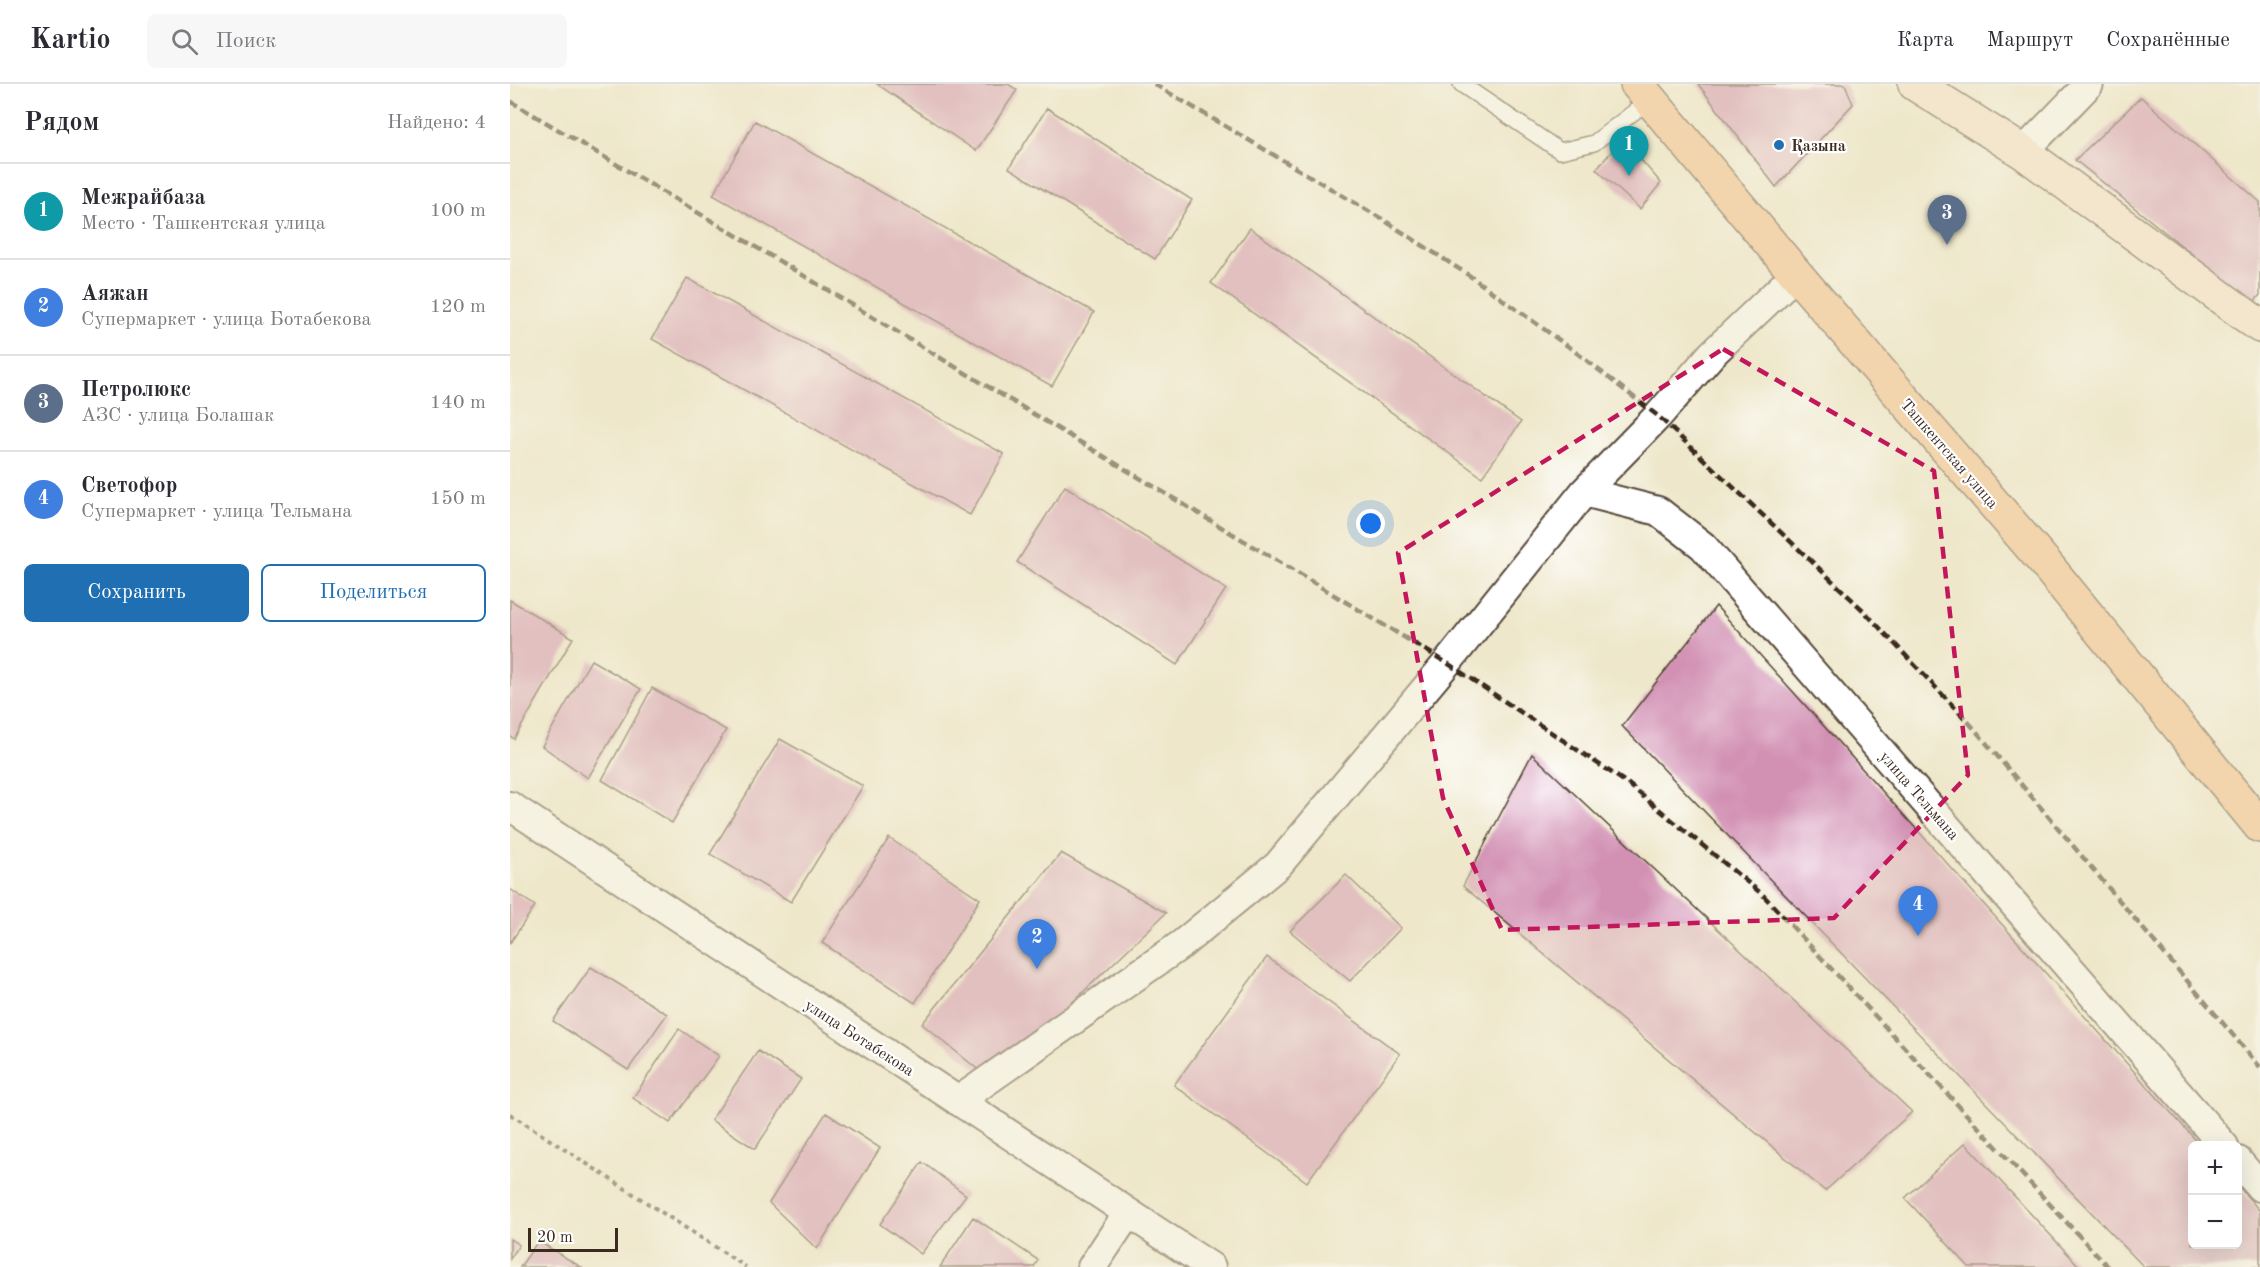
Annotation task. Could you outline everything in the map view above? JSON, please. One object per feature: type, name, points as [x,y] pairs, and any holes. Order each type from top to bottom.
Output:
[{"type":"main road","points":[[1915,84],[2023,152],[2260,326]]},
{"type":"main road","name":"Ташкентская улица","points":[[1648,89],[1796,274],[2044,562],[2260,826]]},
{"type":"street","points":[[2023,152],[2089,84]]},
{"type":"street","points":[[958,1101],[1182,944],[1278,866],[1447,663],[1584,492],[1658,416],[1712,354],[1796,274]]},
{"type":"street","name":"улица Тельмана","points":[[1584,492],[1658,512],[1703,546],[2220,1141]]},
{"type":"street","name":"улица Ботабекова","points":[[510,806],[1210,1267]]},
{"type":"street","points":[[2242,1166],[2260,1187]]},
{"type":"street","points":[[1092,1267],[1128,1212]]},
{"type":"lane","points":[[1461,84],[1560,151],[1594,143],[1648,89]]},
{"type":"path","points":[[510,1114],[746,1267]]},
{"type":"highlighted area","points":[[1723,349],[1934,471],[1968,775],[1834,918],[1502,930],[1443,798],[1398,553]]},
{"type":"building","points":[[877,84],[1008,84],[1017,90],[976,151]]},
{"type":"building","name":"Қазына","points":[[1698,84],[1845,84],[1853,104],[1776,187]]},
{"type":"building","points":[[2141,97],[2260,202],[2260,295],[2253,303],[2075,160]]},
{"type":"building","points":[[1047,108],[1192,200],[1155,259],[1009,168]]},
{"type":"building","points":[[755,121],[1094,312],[1052,386],[713,195]]},
{"type":"building","points":[[1623,139],[1661,183],[1640,209],[1596,169]]},
{"type":"building","points":[[1250,228],[1521,422],[1482,477],[1211,283]]},
{"type":"building","points":[[687,278],[1004,454],[970,515],[652,339]]},
{"type":"building","points":[[1065,486],[1226,589],[1177,665],[1017,562]]},
{"type":"building","points":[[510,600],[573,638],[514,739],[510,736]]},
{"type":"building","points":[[1716,606],[2197,1141],[2188,1141],[2188,1249],[2242,1249],[2242,1191],[2260,1211],[2260,1267],[2144,1267],[1622,726]]},
{"type":"building","points":[[591,660],[641,689],[588,778],[542,746]]},
{"type":"building","points":[[652,688],[726,730],[672,823],[602,780]]},
{"type":"building","points":[[780,739],[863,786],[791,902],[710,854]]},
{"type":"building","points":[[1532,754],[1912,1112],[1825,1191],[1463,886]]},
{"type":"building","points":[[889,838],[980,899],[915,1003],[822,943]]},
{"type":"building","points":[[1061,853],[1166,913],[991,1080],[922,1024]]},
{"type":"building","points":[[1346,875],[1401,928],[1350,981],[1290,931]]},
{"type":"building","points":[[510,889],[535,906],[510,943]]},
{"type":"building","points":[[1267,957],[1400,1054],[1307,1182],[1174,1085]]},
{"type":"building","points":[[591,967],[667,1014],[628,1070],[553,1021]]},
{"type":"building","points":[[679,1029],[719,1056],[670,1123],[633,1098]]},
{"type":"building","points":[[758,1051],[801,1079],[755,1149],[711,1120]]},
{"type":"building","points":[[826,1113],[880,1148],[817,1249],[769,1203]]},
{"type":"building","points":[[1965,1143],[2080,1267],[1969,1267],[1905,1198]]},
{"type":"building","points":[[922,1162],[966,1195],[921,1254],[880,1224]]},
{"type":"building","points":[[973,1217],[1038,1260],[1034,1267],[940,1267]]},
{"type":"building","points":[[510,1239],[519,1245],[510,1259]]},
{"type":"building","points":[[538,1241],[581,1267],[520,1267]]},
{"type":"railway","points":[[1154,84],[1382,219],[1470,276],[1573,350],[1658,416],[1863,610],[1971,725],[2260,1067]]},
{"type":"railway","points":[[510,101],[1447,663],[1627,783],[1763,895],[2108,1267]]},
{"type":"place","name":"Қазына","points":[[1779,145]]},
{"type":"place","name":"Межрайбаза","points":[[1629,176]]},
{"type":"place","name":"Петролюкс","points":[[1947,245]]},
{"type":"place","name":"Светофор","points":[[1918,936]]},
{"type":"place","name":"Аяжан","points":[[1037,969]]}]
